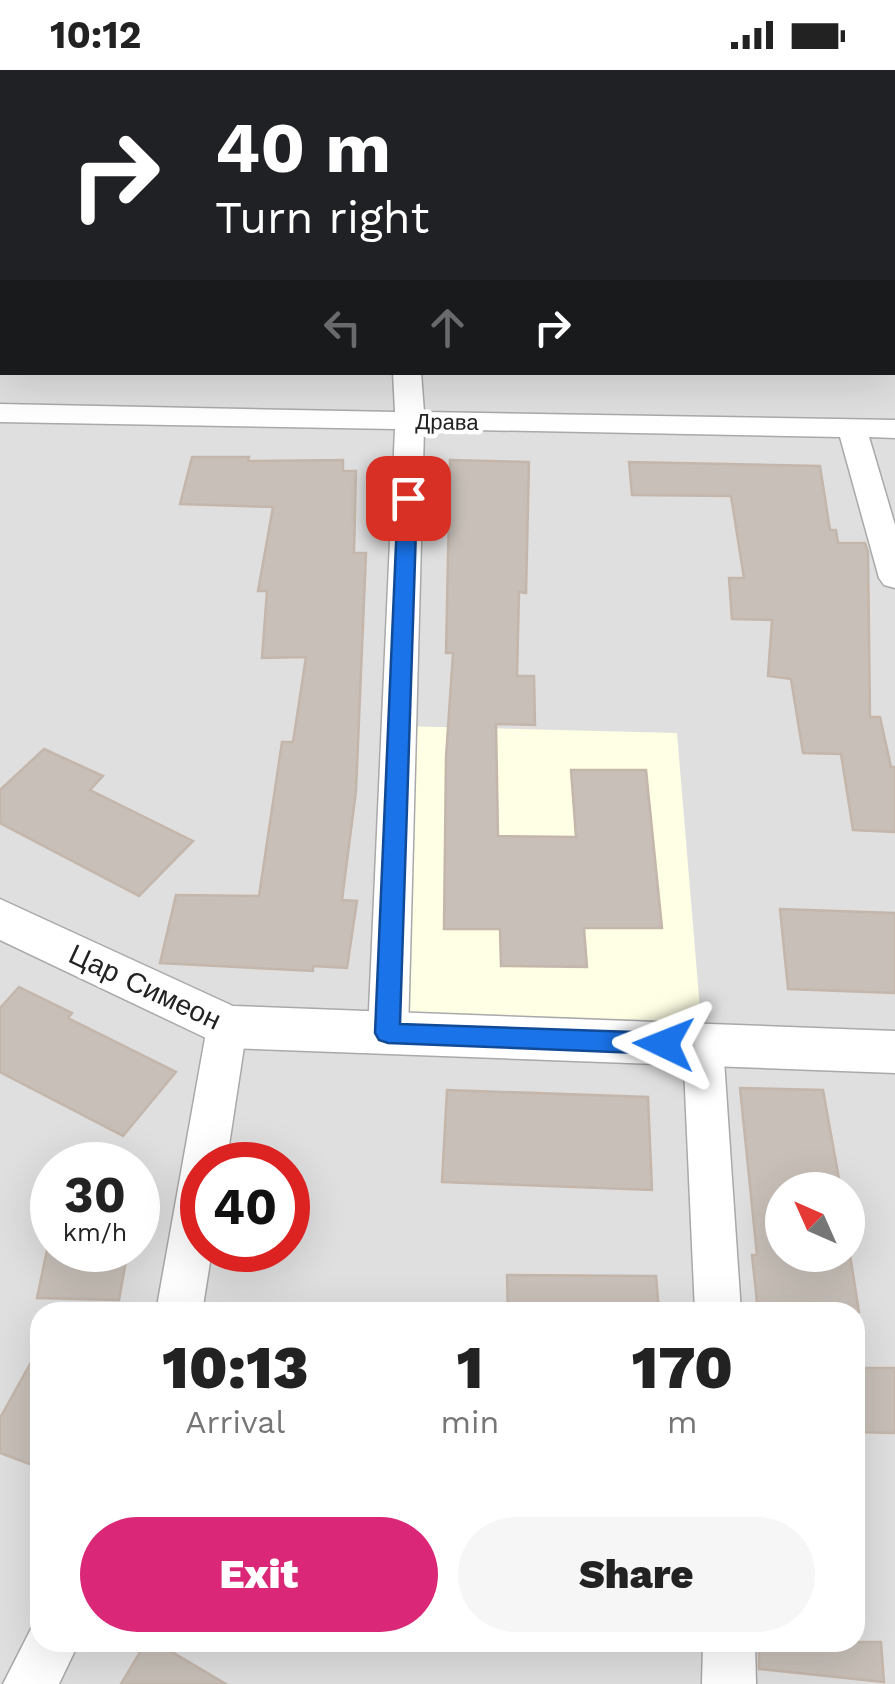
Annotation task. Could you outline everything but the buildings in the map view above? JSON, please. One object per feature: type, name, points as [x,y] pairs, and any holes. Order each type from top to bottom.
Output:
[{"type":"street","points":[[388,1033],[410,422],[407,375]]},
{"type":"street","name":"Драва","points":[[0,414],[895,429]]},
{"type":"street","points":[[852,428],[895,578]]},
{"type":"street","name":"Цар Симеон","points":[[0,918],[227,1028],[895,1052]]},
{"type":"street","points":[[207,1142],[227,1028]]},
{"type":"street","points":[[704,1045],[717,1302]]},
{"type":"street","points":[[182,1302],[186,1272]]},
{"type":"street","points":[[30,1684],[48,1652]]},
{"type":"street","points":[[729,1652],[729,1684]]},
{"type":"shaded area","points":[[0,375],[895,375],[895,1684],[0,1684]]},
{"type":"shaded area","points":[[399,726],[677,733],[703,1045],[388,1033]]},
{"type":"route","points":[[408,498],[388,1033],[664,1044]]}]
